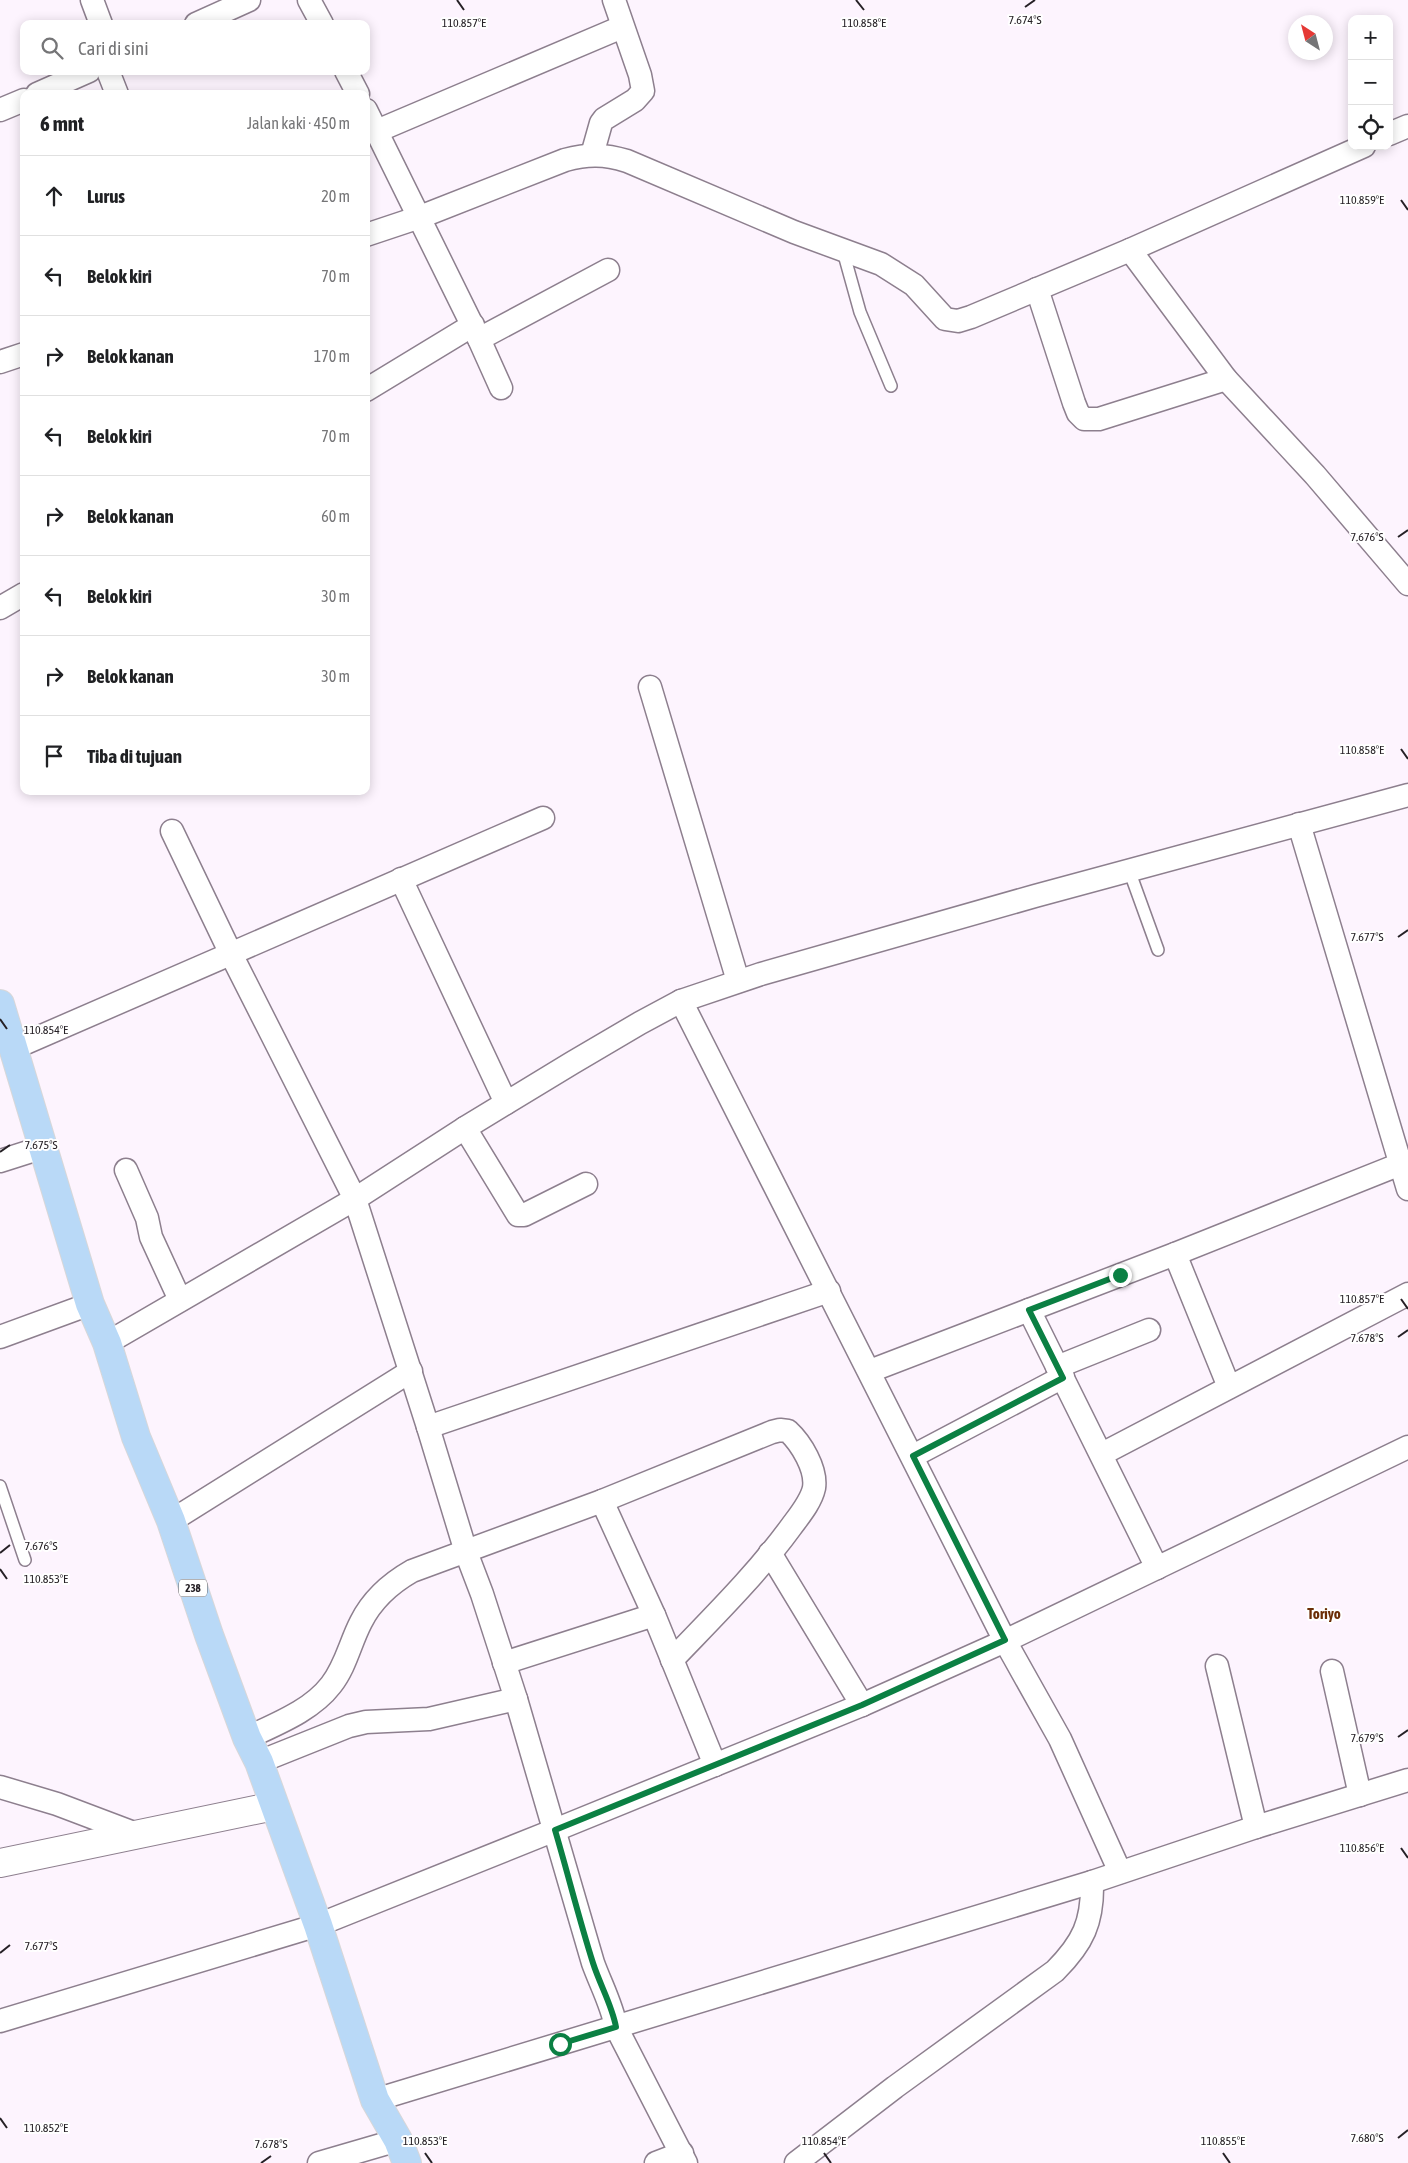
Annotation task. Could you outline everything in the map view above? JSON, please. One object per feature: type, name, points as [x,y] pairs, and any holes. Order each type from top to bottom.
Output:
[{"type":"main road","name":"238","points":[[0,1004],[90,1304],[107,1343],[136,1437],[171,1521],[209,1634],[247,1738],[259,1762],[318,1926],[375,2100],[402,2152]]},
{"type":"street","points":[[92,0],[100,20]]},
{"type":"street","points":[[205,20],[249,0]]},
{"type":"street","points":[[309,0],[320,20]]},
{"type":"street","points":[[592,155],[601,123],[604,119],[635,100],[644,91],[614,0]]},
{"type":"street","points":[[377,130],[622,27]]},
{"type":"street","points":[[47,90],[81,75]]},
{"type":"street","points":[[110,75],[115,90]]},
{"type":"street","points":[[348,75],[356,90]]},
{"type":"street","points":[[0,110],[20,102]]},
{"type":"street","points":[[370,117],[476,332],[500,388]]},
{"type":"street","points":[[1393,132],[1408,126]]},
{"type":"street","points":[[370,234],[420,217],[565,160],[602,154],[627,161],[794,232],[881,264],[902,276],[919,290],[941,315],[952,321],[971,317],[1130,250],[1355,150]]},
{"type":"street","points":[[1130,250],[1226,379],[1315,475],[1408,584]]},
{"type":"street","points":[[370,388],[476,332],[608,270]]},
{"type":"street","points":[[1037,289],[1074,403],[1078,413],[1084,419],[1099,419],[1226,379]]},
{"type":"street","points":[[0,362],[20,355]]},
{"type":"street","points":[[0,608],[20,596]]},
{"type":"street","points":[[650,687],[738,981]]},
{"type":"street","points":[[107,1343],[355,1199],[506,1103],[640,1023],[681,1002],[738,981],[1129,870],[1408,795]]},
{"type":"street","points":[[14,1048],[543,818]]},
{"type":"street","points":[[1299,824],[1404,1163],[1408,1189]]},
{"type":"street","points":[[172,831],[231,954],[355,1199],[411,1371],[466,1552],[482,1594],[516,1699],[593,1963],[604,1994],[612,2008],[616,2027],[684,2158],[656,2163]]},
{"type":"street","points":[[401,879],[506,1103]]},
{"type":"street","points":[[681,1002],[829,1290],[1005,1640],[1060,1739],[1120,1872]]},
{"type":"street","points":[[466,1128],[518,1215],[524,1215],[586,1184]]},
{"type":"street","points":[[0,1162],[44,1147]]},
{"type":"street","points":[[870,1371],[1175,1254],[1404,1163]]},
{"type":"street","points":[[126,1170],[148,1218],[151,1237],[180,1300]]},
{"type":"street","points":[[1175,1254],[1229,1386]]},
{"type":"street","points":[[428,1427],[829,1290]]},
{"type":"street","points":[[1102,1454],[1408,1294]]},
{"type":"street","points":[[0,1337],[90,1304]]},
{"type":"street","points":[[1029,1310],[1157,1568]]},
{"type":"street","points":[[913,1456],[1060,1372],[1149,1330]]},
{"type":"street","points":[[171,1521],[411,1371]]},
{"type":"street","points":[[247,1738],[300,1712],[331,1685],[343,1666],[361,1621],[374,1602],[388,1588],[412,1571],[602,1501],[772,1432],[785,1430],[796,1440],[811,1466],[814,1486],[801,1514],[770,1553],[672,1660]]},
{"type":"street","points":[[0,2021],[318,1926],[862,1705],[1005,1640],[1408,1447]]},
{"type":"street","points":[[602,1501],[654,1615],[714,1765]]},
{"type":"street","points":[[770,1553],[862,1705]]},
{"type":"street","points":[[504,1663],[654,1615]]},
{"type":"street","points":[[1217,1666],[1256,1827]]},
{"type":"street","points":[[1332,1671],[1360,1795]]},
{"type":"street","points":[[259,1762],[349,1726],[366,1722],[429,1719],[516,1699]]},
{"type":"street","points":[[375,2100],[1092,1882],[1256,1827],[1408,1780]]},
{"type":"street","points":[[0,1788],[57,1804],[139,1835]]},
{"type":"street","points":[[0,1863],[274,1806]]},
{"type":"street","points":[[796,2163],[895,2087],[1055,1972],[1068,1958],[1082,1937],[1092,1906],[1092,1882]]},
{"type":"street","points":[[319,2163],[402,2152]]},
{"type":"lane","points":[[843,251],[860,312],[891,386]]},
{"type":"lane","points":[[1129,870],[1158,950]]},
{"type":"lane","points":[[0,1486],[25,1560]]},
{"type":"district","name":"Toriyo","points":[[1324,1614]]},
{"type":"route","points":[[560,2044],[616,2027],[612,2008],[604,1994],[593,1963],[555,1830],[862,1705],[1005,1640],[913,1456],[1063,1378],[1029,1310],[1120,1275]]}]
